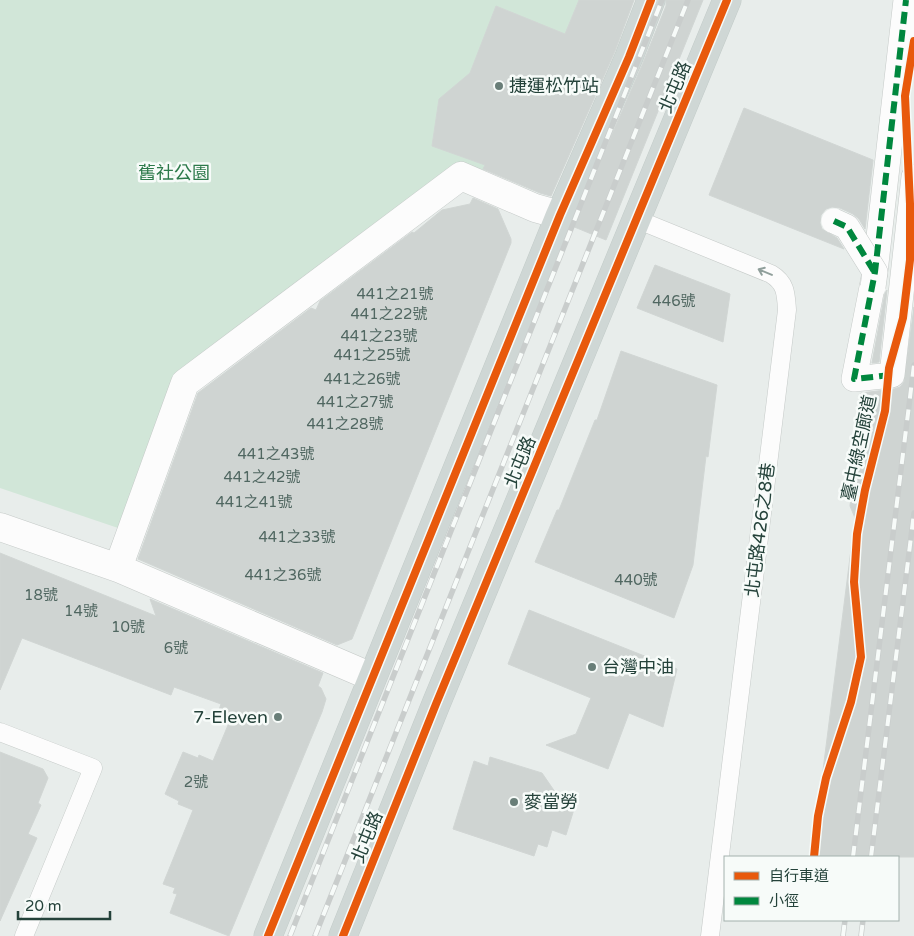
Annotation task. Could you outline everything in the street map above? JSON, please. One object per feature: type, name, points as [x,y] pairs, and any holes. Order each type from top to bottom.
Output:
[{"type":"main road","points":[[268,936],[560,215],[629,57],[651,0]]},
{"type":"main road","name":"北屯路","points":[[343,936],[727,0]]},
{"type":"street","points":[[906,0],[874,280],[854,379],[892,375],[914,177]]},
{"type":"street","points":[[118,568],[185,383],[461,176],[535,208],[560,215]]},
{"type":"street","points":[[834,221],[846,227],[874,280]]},
{"type":"street","points":[[0,527],[118,568],[372,677]]},
{"type":"lane","name":"北屯路426之8巷","points":[[636,219],[771,274],[780,280],[786,290],[787,310],[710,936]]},
{"type":"lane","points":[[0,732],[93,768],[24,936]]},
{"type":"green space","name":"舊社公園","points":[[0,0],[610,0],[550,183],[473,168],[182,383],[121,529],[0,488]]},
{"type":"building","points":[[579,0],[634,0],[615,51],[551,196],[483,169],[485,165],[432,146],[439,99],[470,73],[496,6],[565,34]]},
{"type":"building","points":[[666,0],[703,0],[606,240],[572,226],[643,63],[666,6]]},
{"type":"building","points":[[744,108],[873,160],[865,229],[859,219],[840,208],[832,207],[826,209],[821,215],[820,223],[822,229],[837,238],[844,249],[709,195]]},
{"type":"building","points":[[473,198],[498,209],[511,243],[352,639],[337,645],[138,559],[198,393],[311,308],[316,310],[320,301],[412,232],[414,233],[442,210],[470,204]]},
{"type":"building","points":[[655,265],[730,294],[723,342],[637,308]]},
{"type":"building","points":[[887,290],[879,362],[872,363],[885,293]]},
{"type":"building","points":[[914,307],[914,857],[812,856],[855,518],[850,506],[861,393],[894,389],[900,387],[904,382]]},
{"type":"building","points":[[621,351],[717,385],[708,457],[706,456],[693,565],[674,618],[535,562],[557,510],[559,510],[595,420],[597,420]]},
{"type":"building","points":[[0,553],[156,616],[150,599],[323,673],[318,686],[321,688],[326,699],[322,712],[229,936],[170,913],[177,894],[173,893],[175,888],[163,884],[193,810],[178,804],[179,801],[165,794],[183,752],[198,758],[199,755],[213,761],[231,718],[218,713],[221,704],[174,687],[171,695],[22,638],[0,690]]},
{"type":"building","name":"台灣中油","points":[[529,610],[677,669],[663,727],[629,713],[608,769],[546,745],[576,734],[591,698],[508,664]]},
{"type":"building","points":[[0,752],[43,769],[48,778],[38,803],[41,805],[28,834],[37,838],[0,921]]},
{"type":"building","points":[[490,757],[542,773],[562,802],[575,806],[566,835],[552,830],[547,847],[538,844],[534,856],[453,829],[474,761],[488,766]]},
{"type":"railway","points":[[290,936],[662,0]]},
{"type":"railway","points":[[315,936],[688,0]]},
{"type":"railway","points":[[853,856],[914,365]]},
{"type":"railway","points":[[871,856],[914,513]]},
{"type":"railway","points":[[843,936],[845,921]]},
{"type":"railway","points":[[861,936],[863,921]]},
{"type":"marked path","points":[[891,375],[854,379],[875,272],[906,0]]},
{"type":"marked path","points":[[834,221],[847,227],[875,273]]},
{"type":"cycle path","points":[[268,936],[560,215],[629,57],[651,0]]},
{"type":"cycle path","points":[[343,936],[436,704],[727,0]]},
{"type":"cycle path","name":"臺中綠空廊道","points":[[814,856],[818,816],[826,778],[851,702],[861,657],[854,582],[857,534],[865,490],[885,411],[889,368],[903,318],[910,260],[910,204],[905,96],[914,41]]},
{"type":"place","name":"捷運松竹站","points":[[499,86]]},
{"type":"place","name":"台灣中油","points":[[592,667]]},
{"type":"place","name":"7-Eleven","points":[[278,717]]},
{"type":"place","name":"麥當勞","points":[[514,802]]}]
